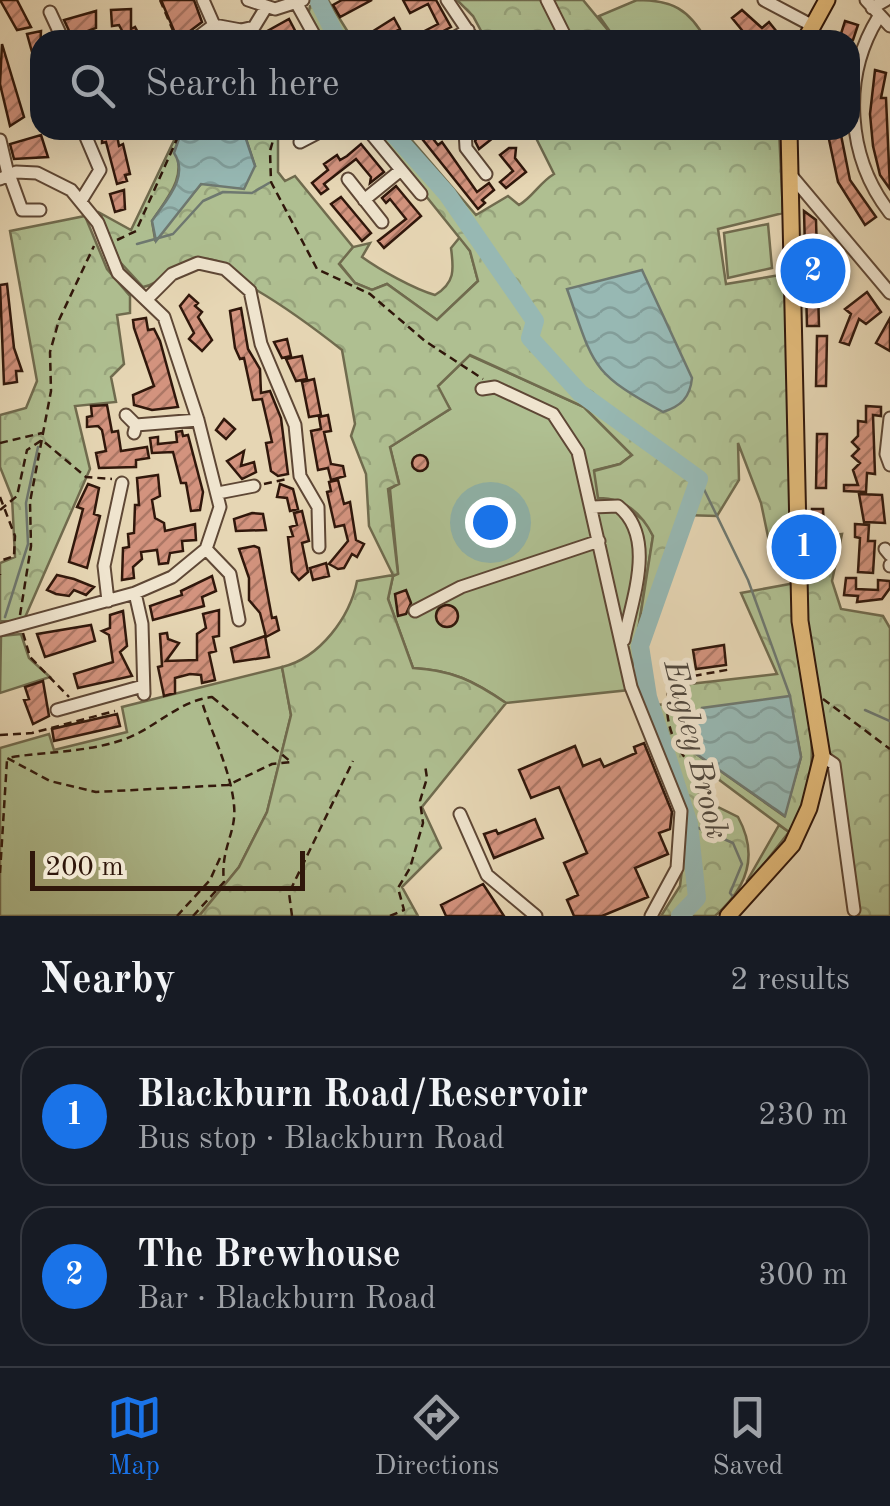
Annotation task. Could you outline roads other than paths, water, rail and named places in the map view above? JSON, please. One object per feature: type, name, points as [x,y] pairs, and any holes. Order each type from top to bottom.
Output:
[{"type":"highway","points":[[811,30],[826,0]]},
{"type":"highway","points":[[730,914],[780,862],[802,826],[822,756],[800,620],[789,140]]},
{"type":"street","points":[[204,0],[214,25],[225,30]]},
{"type":"street","points":[[248,0],[265,9],[300,2],[313,30]]},
{"type":"street","points":[[448,0],[468,30]]},
{"type":"street","points":[[547,0],[561,30]]},
{"type":"street","points":[[764,0],[805,30]]},
{"type":"street","points":[[860,70],[872,9],[886,0]]},
{"type":"street","points":[[245,30],[254,27],[265,9]]},
{"type":"street","points":[[872,9],[890,26]]},
{"type":"street","points":[[49,10],[59,30]]},
{"type":"street","points":[[207,30],[214,25]]},
{"type":"street","points":[[0,140],[6,176],[22,210],[40,210]]},
{"type":"street","points":[[82,199],[100,170],[87,140]]},
{"type":"street","points":[[300,142],[304,140]]},
{"type":"street","points":[[376,140],[421,194]]},
{"type":"street","points":[[466,140],[466,148],[486,169]]},
{"type":"street","points":[[858,140],[865,175],[890,213]]},
{"type":"street","points":[[364,200],[401,170]]},
{"type":"street","points":[[790,174],[890,293]]},
{"type":"street","points":[[0,630],[136,593],[188,568],[206,550],[219,520],[218,493],[171,330],[147,299],[118,272],[82,199],[48,176],[6,176]]},
{"type":"street","points":[[348,179],[382,222]]},
{"type":"street","points":[[147,299],[172,274],[198,264],[225,269],[243,283],[254,305],[261,344],[291,411],[294,478],[318,507],[324,539]]},
{"type":"street","points":[[486,388],[544,408],[562,422],[578,452],[631,686],[681,811],[677,868],[652,916]]},
{"type":"street","points":[[126,415],[135,429],[198,420]]},
{"type":"street","points":[[890,418],[890,465]]},
{"type":"street","points":[[218,493],[250,487],[248,503]]},
{"type":"street","points":[[108,600],[104,566],[118,490]]},
{"type":"street","points":[[592,506],[618,506],[631,518],[640,539],[623,650]]},
{"type":"street","points":[[415,611],[460,587],[599,541]]},
{"type":"street","points":[[206,550],[230,574],[240,624]]},
{"type":"street","points":[[58,710],[72,701],[144,690],[142,624],[136,593]]},
{"type":"street","points":[[822,756],[834,764],[854,910]]},
{"type":"street","points":[[460,814],[486,875],[536,916]]},
{"type":"water","points":[[179,140],[246,140],[255,166],[244,189],[201,184],[156,241],[152,221],[169,197],[179,171],[174,153]]},
{"type":"water","points":[[642,270],[692,378],[684,400],[663,412],[621,387],[597,364],[567,289]]},
{"type":"water","points":[[790,696],[801,757],[785,816],[695,753],[693,725],[702,708]]},
{"type":"waterway","name":"Eagley Brook","points":[[318,0],[333,30]]},
{"type":"waterway","name":"Eagley Brook","points":[[399,140],[447,194],[535,321],[530,338],[580,393],[699,479],[640,646],[648,697],[689,824],[697,898],[680,916]]},
{"type":"waterway","points":[[137,244],[173,234],[203,201],[223,192],[252,193],[269,183]]},
{"type":"waterway","points":[[5,617],[28,544],[26,503],[38,447]]},
{"type":"waterway","points":[[699,479],[748,580],[790,696]]},
{"type":"waterway","points":[[865,710],[890,721]]},
{"type":"waterway","points":[[689,824],[733,843],[742,864],[730,893],[735,899]]},
{"type":"place","name":"The Brewhouse","points":[[813,271]]},
{"type":"place","name":"Blackburn Road/Reservoir","points":[[804,547]]}]
